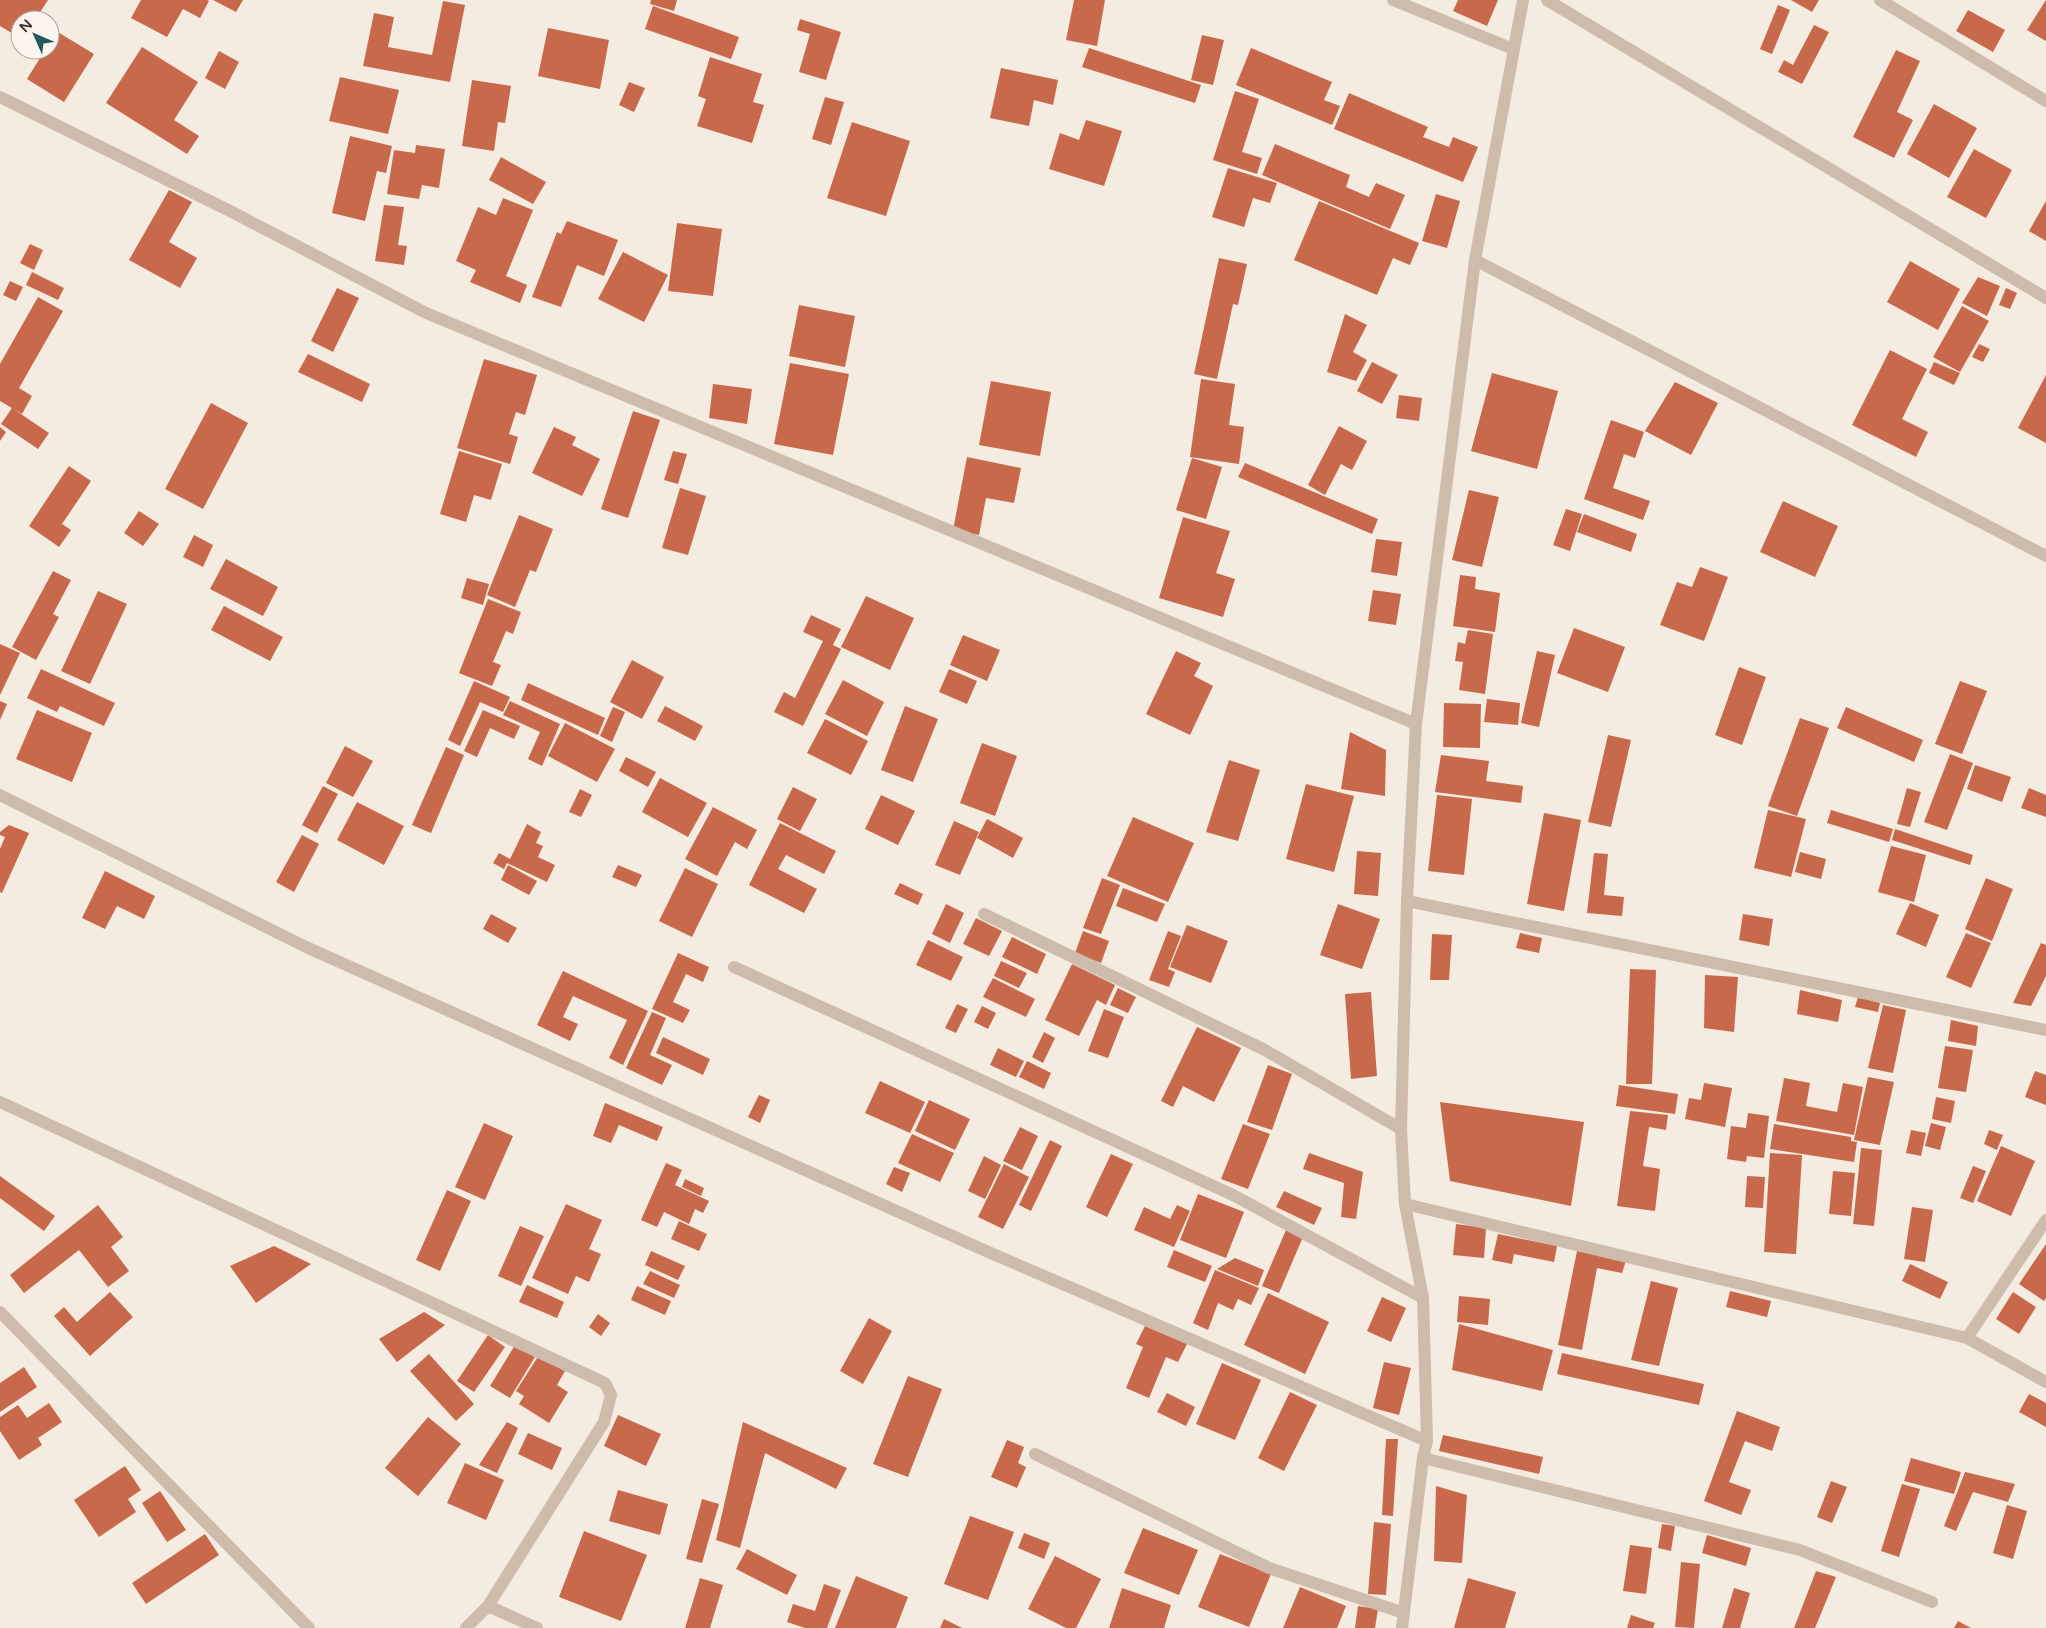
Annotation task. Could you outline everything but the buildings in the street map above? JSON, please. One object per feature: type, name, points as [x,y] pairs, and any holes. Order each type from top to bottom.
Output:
[{"type":"street","points":[[1393,0],[1513,49]]},
{"type":"street","points":[[1402,1628],[1423,1458],[1427,1440],[1423,1298],[1405,1204],[1400,1129],[1407,901],[1416,724],[1476,260],[1523,0]]},
{"type":"street","points":[[1547,0],[2046,298]]},
{"type":"street","points":[[1880,0],[2046,101]]},
{"type":"street","points":[[0,97],[234,213],[426,313],[1416,724]]},
{"type":"street","points":[[1476,260],[2046,556]]},
{"type":"street","points":[[0,796],[306,947],[986,1250],[1427,1440]]},
{"type":"street","points":[[1407,901],[2046,1030]]},
{"type":"street","points":[[984,914],[1264,1050],[1400,1129]]},
{"type":"street","points":[[734,966],[1233,1195],[1423,1298]]},
{"type":"street","points":[[0,1102],[605,1383],[611,1395],[604,1422],[488,1606],[466,1628]]},
{"type":"street","points":[[1405,1204],[1967,1338],[2046,1382]]},
{"type":"street","points":[[1967,1338],[2046,1220]]},
{"type":"street","points":[[0,1312],[307,1627]]},
{"type":"street","points":[[1035,1454],[1268,1568],[1404,1613]]},
{"type":"street","points":[[1423,1458],[1800,1550],[1932,1602]]},
{"type":"street","points":[[488,1606],[537,1628]]}]
